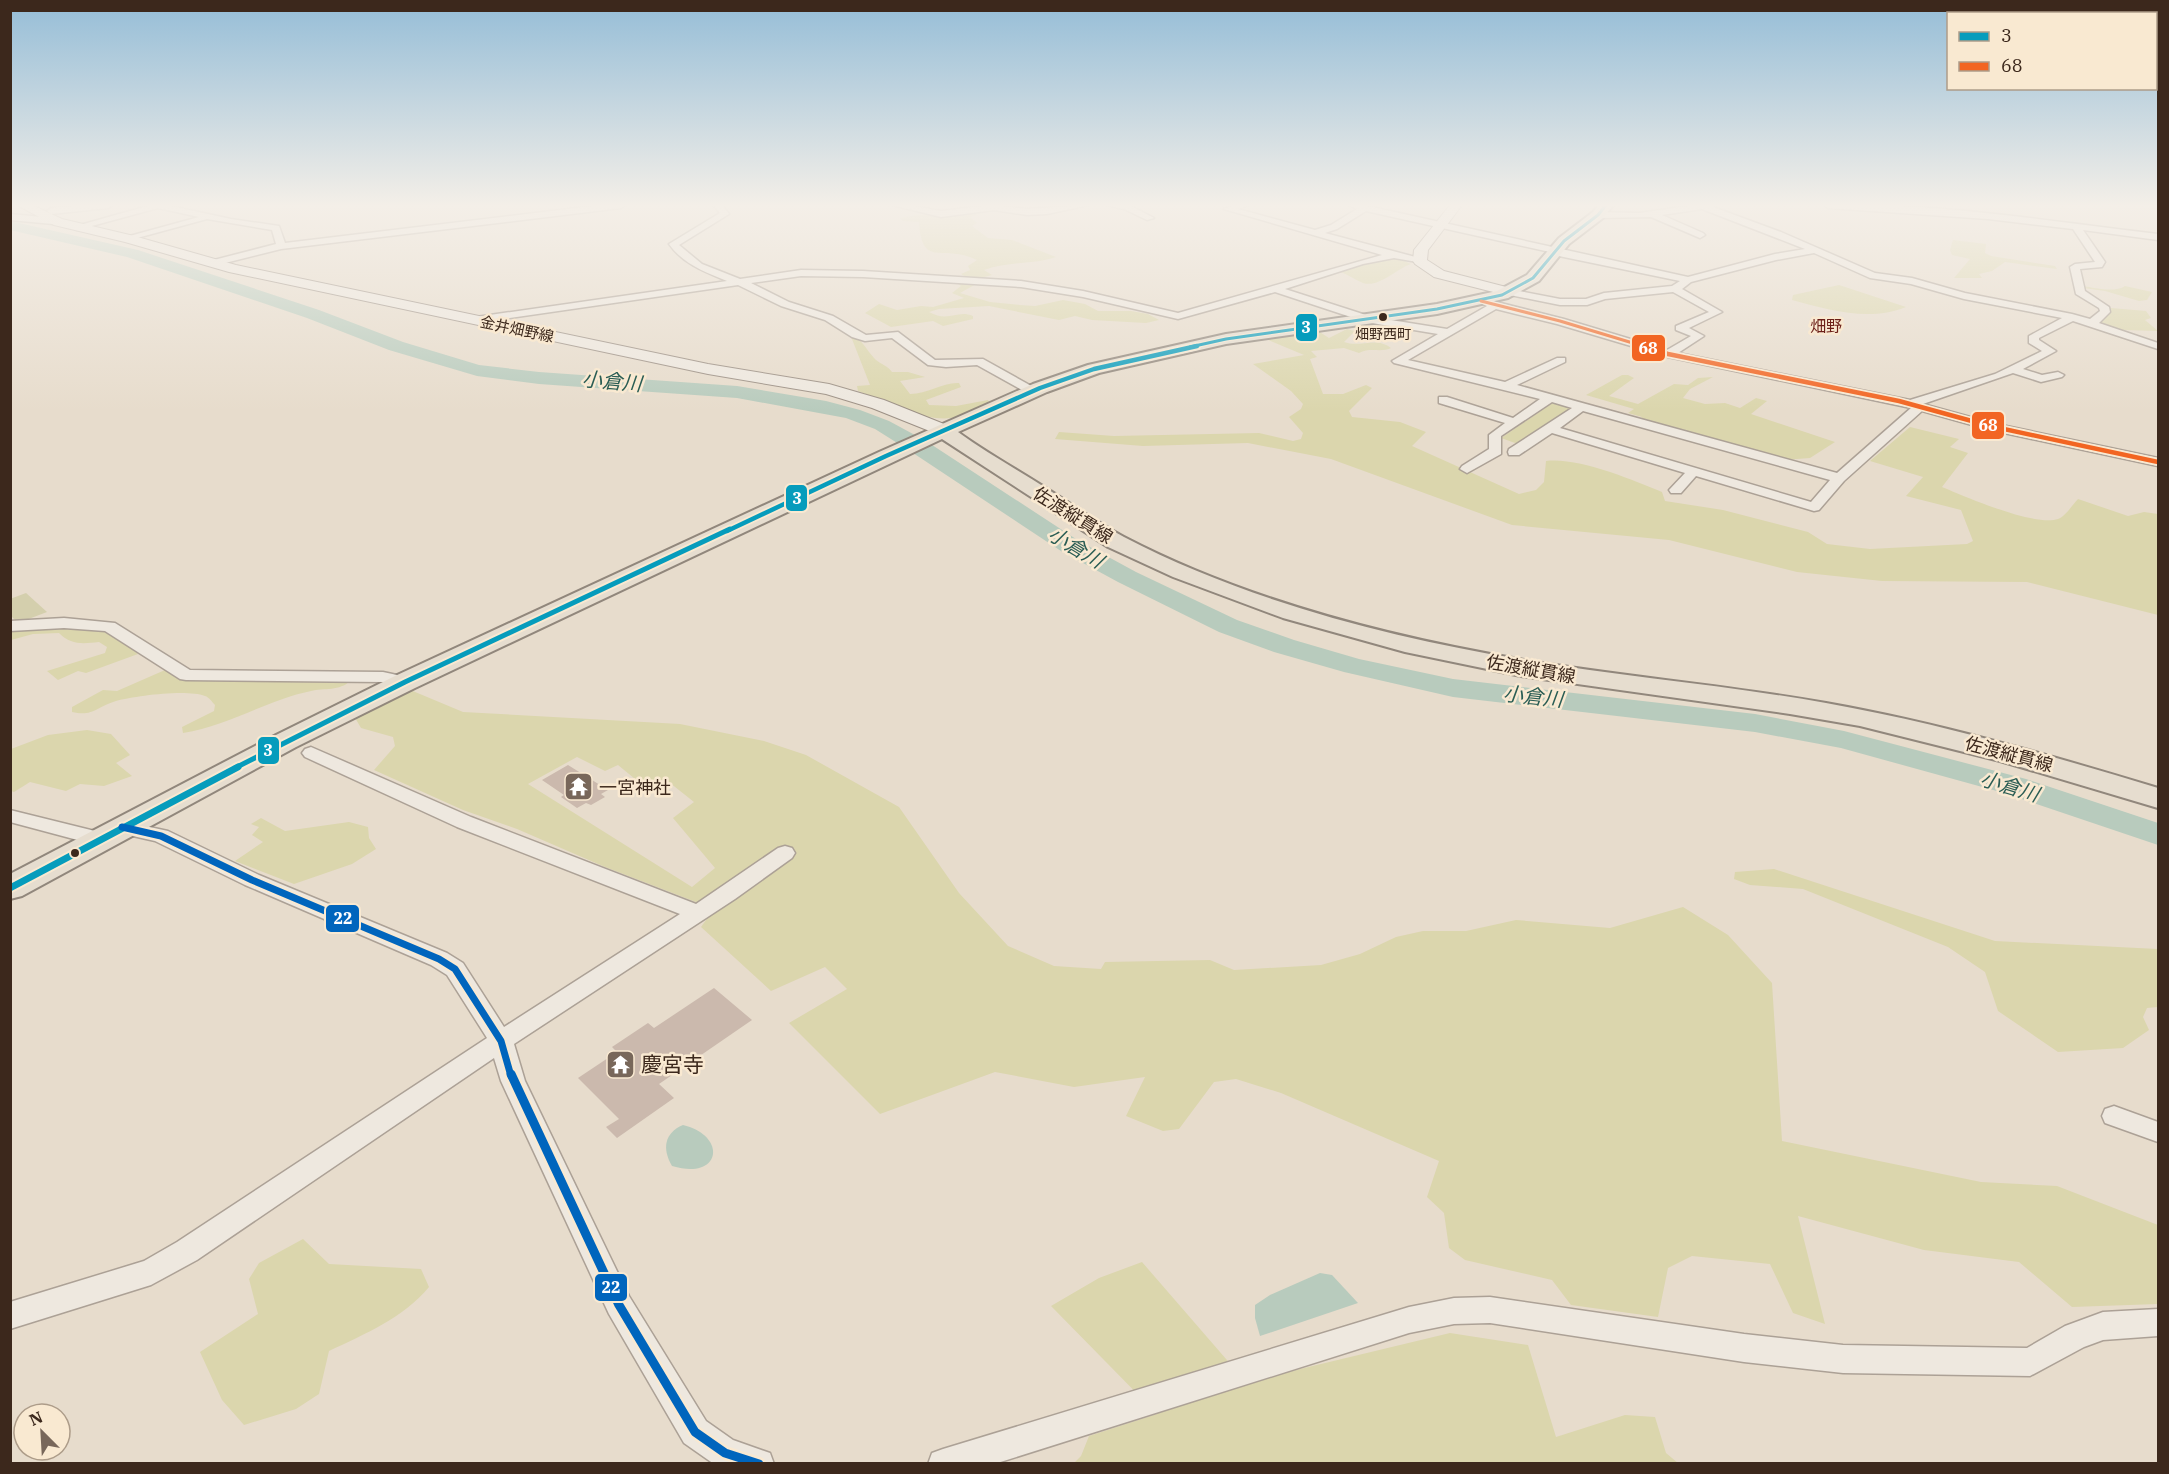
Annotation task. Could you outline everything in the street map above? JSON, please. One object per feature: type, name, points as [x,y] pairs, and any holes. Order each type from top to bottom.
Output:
[{"type":"main road","name":"金井畑野線","points":[[263,274],[708,369],[829,389],[878,404],[939,432]]},
{"type":"main road","points":[[1439,274],[1509,292]]},
{"type":"main road","points":[[10,888],[286,741],[405,681],[886,456],[1031,391],[1073,375],[1208,343],[1365,319],[1488,304],[1533,278],[1536,274]]},
{"type":"main road","name":"佐渡縦貫線","points":[[939,432],[1125,547],[1191,576],[1324,623],[1481,660],[1578,677],[1858,717],[2079,773],[2158,798]]},
{"type":"street","points":[[719,274],[766,292],[785,304],[829,318],[861,337],[894,334],[932,363],[980,361],[1031,391]]},
{"type":"street","points":[[476,320],[795,274]]},
{"type":"street","points":[[850,274],[1010,283],[1083,294],[1178,316],[1275,290],[1325,274]]},
{"type":"street","points":[[1659,274],[1688,280]]},
{"type":"street","points":[[1509,292],[1560,302],[1582,303],[1604,296],[1675,289],[1688,280],[1712,274]]},
{"type":"street","points":[[1868,274],[1912,282],[1964,296],[2072,317],[2158,346]]},
{"type":"street","points":[[2076,274],[2080,292],[2104,307],[2105,312],[2092,323]]},
{"type":"street","points":[[1668,354],[1699,336],[1680,328],[1717,312],[1675,289]]},
{"type":"street","points":[[1275,290],[1365,319],[1449,332]]},
{"type":"street","points":[[1839,478],[1506,386],[1398,361],[1449,332],[1488,304],[1560,321],[1668,354],[1914,406],[1990,426],[2158,462]]},
{"type":"street","points":[[1550,429],[1814,507],[1839,478],[1914,406],[2015,370],[2050,351],[2033,341],[2034,336],[2072,317]]},
{"type":"street","points":[[2140,340],[2158,340]]},
{"type":"street","points":[[1506,386],[1561,360]]},
{"type":"street","points":[[2015,370],[2041,379],[2058,375]]},
{"type":"street","points":[[1467,469],[1496,451],[1495,435],[1550,398]]},
{"type":"street","points":[[1443,400],[1515,422]]},
{"type":"street","points":[[1514,453],[1581,407]]},
{"type":"street","points":[[1676,490],[1694,471]]},
{"type":"street","points":[[10,626],[64,623],[109,626],[186,675],[383,677],[405,681]]},
{"type":"street","points":[[311,753],[464,822],[698,913]]},
{"type":"street","points":[[10,816],[111,833],[161,836],[252,880],[439,959],[455,969],[501,1041],[513,1081],[619,1305],[695,1432],[725,1453],[759,1464]]},
{"type":"street","points":[[10,1316],[151,1272],[187,1251],[785,853]]},
{"type":"street","points":[[2114,1116],[2158,1132]]},
{"type":"street","points":[[943,1464],[1409,1320],[1454,1311],[1491,1310],[1744,1348],[1843,1359],[2030,1362],[2075,1336],[2103,1326],[2158,1323]]},
{"type":"shaded area","points":[[961,274],[990,274],[992,275],[969,278]]},
{"type":"shaded area","points":[[1345,274],[1393,274],[1375,283],[1363,283]]},
{"type":"shaded area","points":[[1958,274],[1980,274],[1982,278],[1954,278]]},
{"type":"shaded area","points":[[954,281],[978,283],[960,293],[990,302],[1035,306],[1063,300],[1085,304],[1098,311],[1131,311],[1148,314],[1159,320],[1146,323],[1092,320],[1075,316],[1059,320],[989,306],[939,309],[929,312],[942,316],[967,314],[973,316],[973,319],[943,326],[933,321],[891,327],[865,313],[879,304],[897,310],[921,306],[933,307],[964,298],[952,293],[961,286]]},
{"type":"shaded area","points":[[1839,285],[1906,307],[1878,314],[1863,314],[1835,311],[1792,300],[1793,295]]},
{"type":"shaded area","points":[[2083,286],[2110,290],[2125,286],[2152,292],[2147,300],[2139,301],[2105,291],[2083,288]]},
{"type":"shaded area","points":[[2111,308],[2146,311],[2151,318],[2145,320],[2158,331],[2122,330],[2099,322]]},
{"type":"shaded area","points":[[1315,329],[1329,338],[1347,329],[1355,331],[1344,342],[1356,344],[1374,342],[1391,348],[1359,353],[1344,348],[1311,351],[1317,357],[1310,359],[1323,394],[1343,394],[1366,385],[1372,388],[1349,411],[1352,417],[1400,422],[1426,432],[1412,446],[1519,494],[1536,490],[1544,482],[1546,461],[1574,462],[1605,470],[1662,492],[1665,501],[1723,510],[1808,532],[1827,544],[1870,549],[1967,544],[1973,541],[1961,510],[1906,496],[1923,477],[1870,461],[1910,427],[1959,439],[1950,447],[1968,453],[1942,487],[1983,504],[2034,519],[2047,520],[2061,518],[2078,499],[2128,516],[2144,512],[2158,514],[2158,615],[2027,582],[1882,581],[1797,572],[1669,540],[1512,525],[1331,459],[1248,443],[1143,446],[1055,439],[1059,432],[1114,436],[1259,433],[1293,441],[1301,439],[1303,433],[1289,417],[1301,409],[1303,404],[1291,391],[1253,364],[1304,355],[1259,336]]},
{"type":"shaded area","points":[[850,334],[861,342],[876,360],[892,372],[908,372],[925,377],[900,381],[910,394],[959,383],[961,387],[926,400],[929,405],[956,406],[988,400],[990,404],[961,416],[929,417],[858,391],[857,386],[870,385]]},
{"type":"shaded area","points":[[1622,375],[1634,378],[1609,396],[1638,404],[1674,384],[1688,385],[1698,378],[1713,377],[1690,389],[1683,398],[1705,404],[1725,403],[1740,408],[1756,398],[1767,401],[1751,414],[1835,442],[1810,458],[1784,460],[1640,420],[1642,417],[1628,413],[1634,409],[1586,395]]},
{"type":"shaded area","points":[[1554,402],[1572,406],[1572,411],[1518,444],[1501,438]]},
{"type":"shaded area","points":[[26,593],[47,612],[18,623],[11,616],[10,599]]},
{"type":"shaded area","points":[[61,626],[106,630],[138,654],[86,673],[78,671],[58,680],[47,671],[105,653],[107,647],[99,642],[72,642],[59,633],[33,634],[11,640],[10,628]]},
{"type":"shaded area","points":[[165,670],[182,678],[350,681],[337,688],[295,695],[216,725],[183,733],[182,727],[214,711],[215,705],[208,697],[186,693],[148,695],[109,703],[90,712],[72,712],[72,707],[103,690],[117,691]]},
{"type":"shaded area","points":[[408,689],[463,712],[680,724],[764,741],[806,755],[899,807],[959,893],[1008,946],[1054,966],[1101,969],[1105,962],[1210,960],[1234,970],[1321,965],[1360,954],[1396,937],[1423,931],[1466,931],[1516,920],[1610,928],[1683,907],[1728,935],[1772,983],[1782,1141],[1981,1182],[2057,1186],[2158,1225],[2158,1304],[2072,1307],[2019,1262],[1924,1250],[1798,1216],[1825,1324],[1793,1313],[1770,1264],[1692,1256],[1668,1268],[1658,1317],[1571,1305],[1552,1280],[1465,1260],[1449,1248],[1444,1213],[1427,1197],[1439,1161],[1281,1093],[1236,1079],[1214,1082],[1179,1129],[1163,1131],[1126,1116],[1145,1077],[1074,1087],[995,1072],[880,1114],[789,1023],[847,989],[825,967],[771,991],[701,927],[714,909],[605,867],[517,829],[463,810],[374,770],[395,746],[393,737],[361,728],[354,716]],"holes":[[[577,757],[605,771],[618,765],[646,788],[665,779],[694,802],[673,818],[715,868],[692,887],[528,784]]]},
{"type":"shaded area","points":[[87,730],[111,734],[130,755],[116,763],[132,776],[104,786],[80,784],[66,791],[30,782],[14,792],[11,791],[11,749],[48,735]]},
{"type":"shaded area","points":[[261,818],[285,831],[349,822],[368,827],[369,838],[376,849],[352,864],[294,884],[235,861],[263,842],[252,835],[259,827],[251,824]]},
{"type":"shaded area","points":[[1774,869],[1995,941],[2158,949],[2158,1007],[2147,1008],[2143,1017],[2149,1030],[2123,1048],[2058,1052],[1998,1011],[1985,972],[1948,947],[1803,889],[1750,885],[1734,879],[1735,872]]},
{"type":"shaded area","points":[[683,1125],[707,1138],[713,1155],[709,1163],[688,1169],[672,1166],[667,1154],[667,1142],[672,1132]]},
{"type":"shaded area","points":[[303,1239],[329,1264],[421,1269],[429,1287],[419,1298],[395,1316],[329,1351],[319,1394],[296,1409],[244,1425],[222,1400],[200,1352],[258,1314],[249,1279],[259,1263]]},
{"type":"shaded area","points":[[1142,1262],[1246,1382],[1450,1333],[1528,1345],[1556,1437],[1625,1415],[1655,1417],[1666,1453],[1678,1463],[1074,1463],[1081,1456],[1089,1436],[1157,1414],[1051,1306],[1099,1278]]},
{"type":"shaded area","points":[[1320,1273],[1332,1275],[1358,1303],[1260,1336],[1255,1318],[1255,1305],[1270,1295]]},
{"type":"building","name":"一宮神社","points":[[568,765],[608,790],[601,794],[605,797],[591,805],[586,803],[577,808],[561,797],[564,795],[542,780]]},
{"type":"building","name":"慶宮寺","points":[[714,988],[752,1020],[659,1084],[674,1098],[617,1138],[606,1127],[619,1119],[578,1078],[617,1052],[612,1047],[648,1023],[654,1028]]},
{"type":"waterway","name":"小倉川","points":[[194,274],[313,314],[396,346],[477,370],[539,378],[737,392],[826,407],[853,414],[882,425],[918,446],[1070,546],[1127,577],[1228,626],[1284,646],[1354,666],[1453,688],[1755,723],[1844,740],[2015,786],[2158,834]]},
{"type":"transit line","name":"3","points":[[10,888],[286,741],[405,682],[886,456],[1040,388],[1094,369],[1226,339],[1437,309],[1502,295],[1537,274]]},
{"type":"transit line","name":"68","points":[[1481,301],[1560,321],[1668,354],[1899,401],[1990,426],[2158,462]]},
{"type":"transit line","name":"22","points":[[122,827],[161,836],[252,880],[439,959],[455,969],[501,1041],[513,1081],[619,1305],[695,1432],[725,1453],[759,1464]]},
{"type":"place","name":"畑野西町","points":[[1383,317]]},
{"type":"place","name":"一宮神社","points":[[578,787]]},
{"type":"place","name":"慶宮寺","points":[[620,1064]]},
{"type":"district","name":"畑野","points":[[1826,326]]}]
